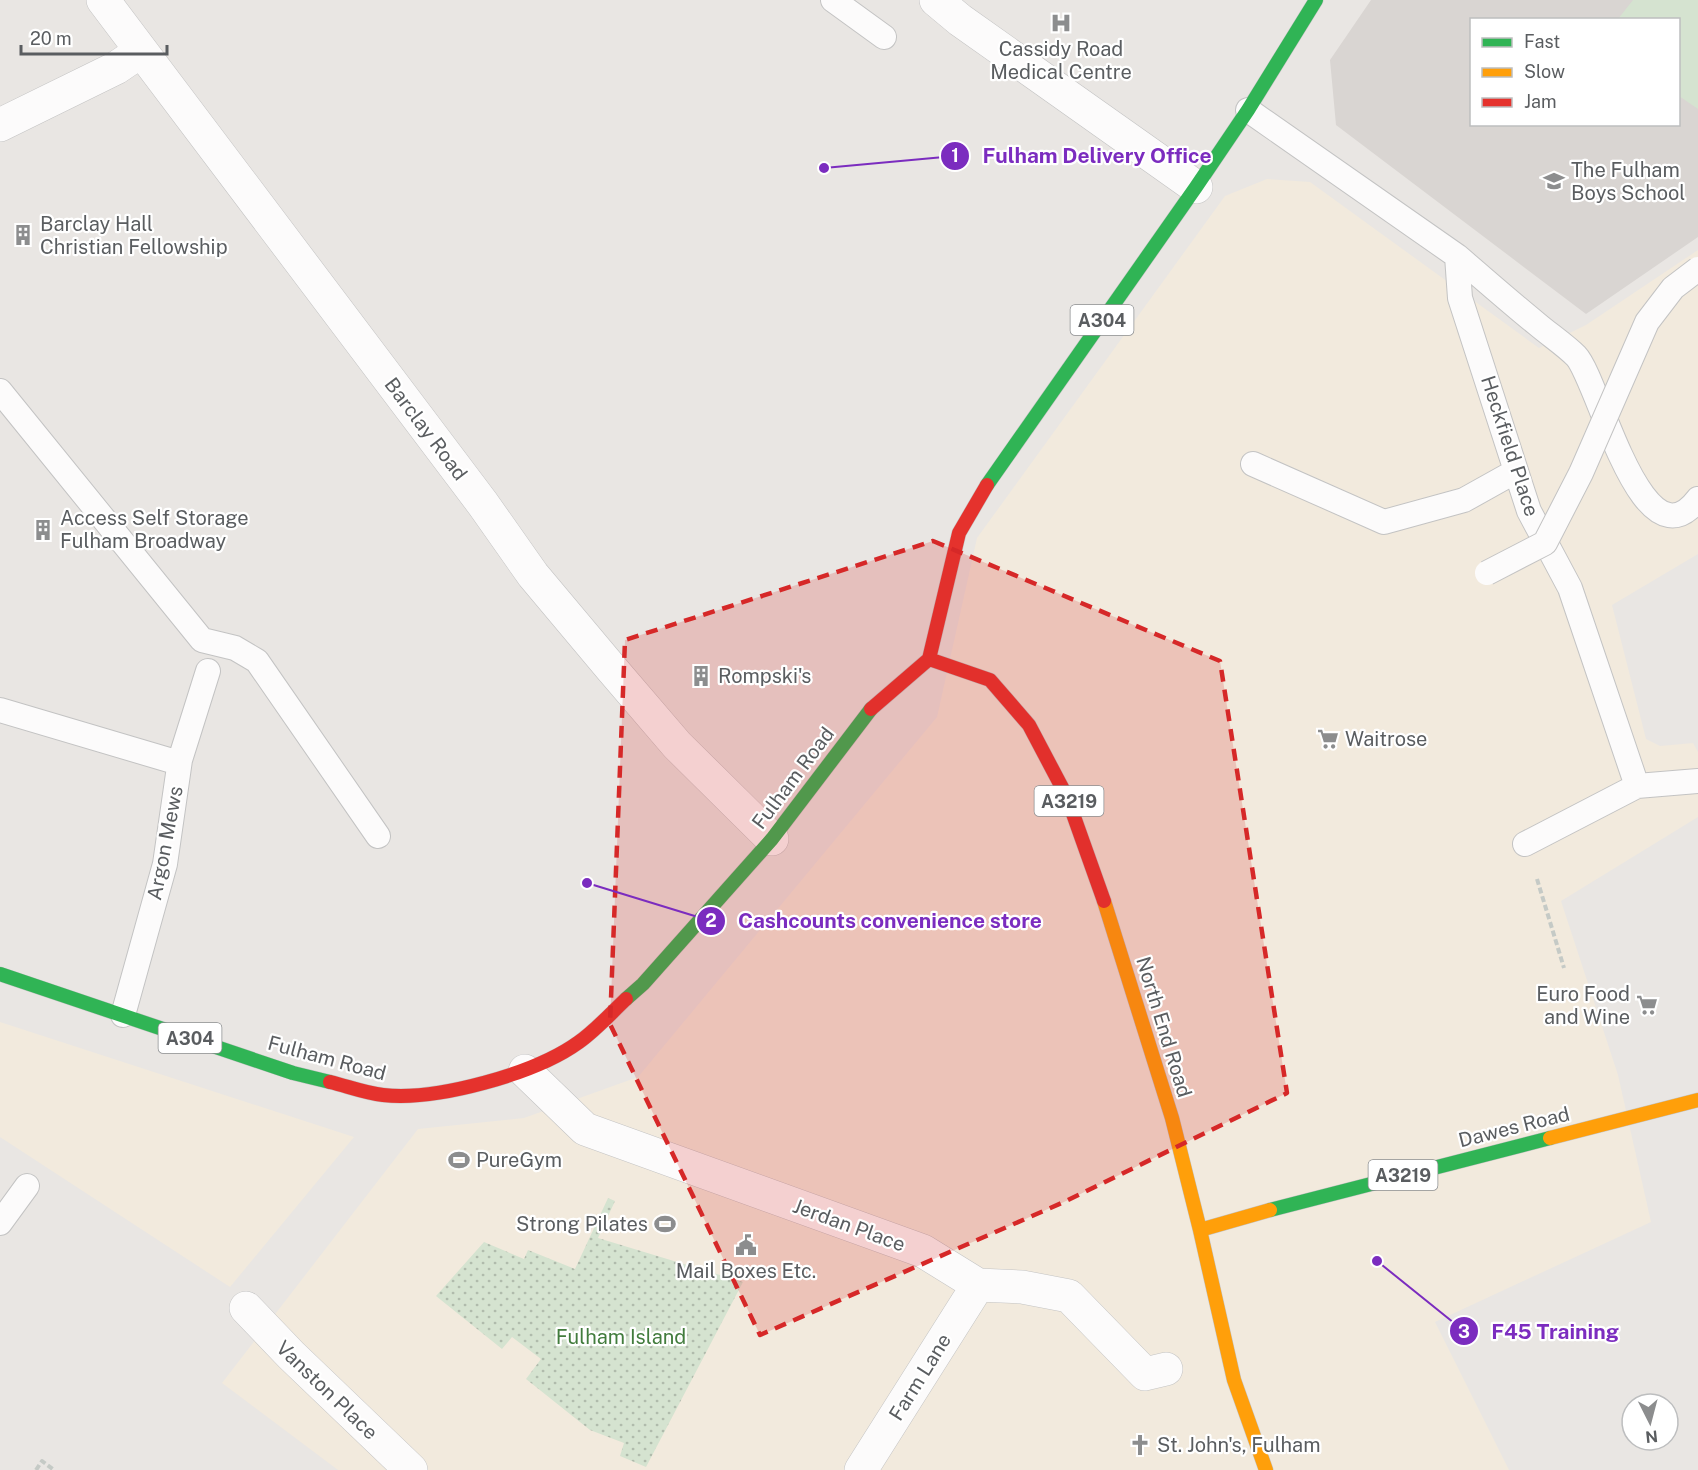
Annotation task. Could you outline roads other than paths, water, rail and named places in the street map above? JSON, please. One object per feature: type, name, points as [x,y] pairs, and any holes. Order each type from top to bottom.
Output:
[{"type":"main road","name":"A304","points":[[928,659],[959,533],[993,475],[1196,187],[1248,110],[1316,0]]},
{"type":"main road","name":"Fulham Road","points":[[0,974],[293,1073],[383,1095],[449,1090],[525,1071],[579,1042],[643,984],[772,839],[864,715],[928,659]]},
{"type":"main road","name":"North End Road","points":[[928,659],[990,680],[1029,725],[1067,797],[1107,913],[1172,1118],[1200,1230],[1233,1380],[1266,1470]]},
{"type":"main road","name":"Dawes Road","points":[[1200,1230],[1314,1198],[1698,1100]]},
{"type":"street","name":"Barclay Road","points":[[104,0],[476,495],[533,575],[677,745],[772,839]]},
{"type":"street","points":[[936,0],[960,20],[1196,187]]},
{"type":"street","points":[[0,125],[116,68],[141,51]]},
{"type":"street","name":"Jerdan Place","points":[[525,1071],[585,1129],[922,1251],[978,1285],[1022,1287],[1069,1296],[1145,1374],[1166,1369]]},
{"type":"street","name":"Farm Lane","points":[[861,1470],[978,1285]]},
{"type":"street","name":"Vanston Place","points":[[246,1308],[291,1355],[411,1470]]},
{"type":"lane","points":[[833,0],[884,37]]},
{"type":"lane","points":[[1248,110],[1457,256],[1578,358],[1635,486],[1655,510],[1672,516],[1689,511],[1698,500]]},
{"type":"lane","name":"Heckfield Place","points":[[1457,256],[1460,298],[1529,511],[1570,588],[1637,786]]},
{"type":"lane","points":[[1487,573],[1545,543],[1581,473],[1647,322],[1673,288],[1698,269]]},
{"type":"lane","points":[[0,391],[202,640],[235,648],[257,662],[378,836]]},
{"type":"lane","points":[[1253,464],[1384,522],[1464,500],[1516,471]]},
{"type":"lane","name":"Argon Mews","points":[[123,1015],[165,864],[179,764],[208,671]]},
{"type":"lane","points":[[0,710],[179,764]]},
{"type":"lane","points":[[1526,844],[1637,786],[1698,781]]},
{"type":"lane","points":[[0,1223],[27,1186]]},
{"type":"place","name":"Cassidy Road Medical Centre","points":[[1061,23]]},
{"type":"place","name":"Fulham Delivery Office","points":[[824,168]]},
{"type":"place","name":"The Fulham Boys School","points":[[1554,181]]},
{"type":"place","name":"Barclay Hall Christian Fellowship","points":[[23,235]]},
{"type":"place","name":"Access Self Storage Fulham Broadway","points":[[43,530]]},
{"type":"place","name":"Rompski's","points":[[701,676]]},
{"type":"place","name":"Waitrose","points":[[1328,739]]},
{"type":"place","name":"Cashcounts convenience store","points":[[587,883]]},
{"type":"place","name":"Euro Food and Wine","points":[[1647,1005]]},
{"type":"place","name":"PureGym","points":[[459,1160]]},
{"type":"place","name":"Strong Pilates","points":[[665,1224]]},
{"type":"place","name":"Mail Boxes Etc.","points":[[746,1245]]},
{"type":"place","name":"F45 Training","points":[[1377,1261]]},
{"type":"place","name":"St. John's, Fulham","points":[[1140,1445]]},
{"type":"park label","name":"Fulham Island","points":[[621,1337]]}]
